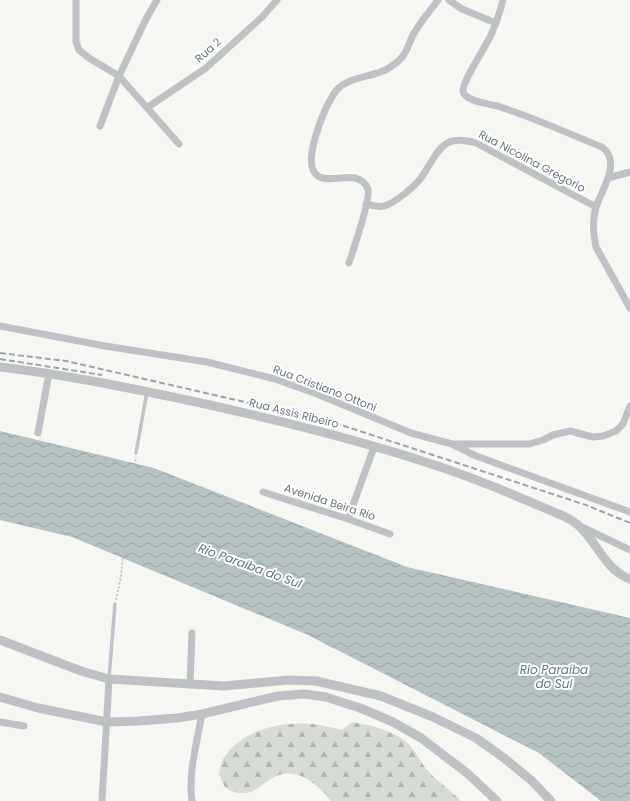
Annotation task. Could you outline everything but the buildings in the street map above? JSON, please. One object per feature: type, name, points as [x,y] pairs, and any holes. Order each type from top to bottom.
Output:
[{"type":"street","points":[[76,0],[75,28],[77,47],[80,52],[119,76],[148,107],[171,137],[180,144]]},
{"type":"street","points":[[100,126],[119,76],[146,19],[157,0]]},
{"type":"street","name":"Rua 2","points":[[148,107],[206,68],[262,17],[277,0]]},
{"type":"street","points":[[349,262],[366,204],[368,191],[367,188],[356,178],[322,178],[314,172],[311,163],[312,149],[322,118],[333,95],[344,84],[388,68],[402,58],[408,51],[413,35],[438,0]]},
{"type":"street","points":[[449,0],[462,9],[496,23]]},
{"type":"street","points":[[503,0],[491,35],[466,80],[462,90],[463,94],[474,101],[502,108],[602,147],[609,154],[611,163],[608,178],[596,207],[594,238],[596,247],[630,308]]},
{"type":"street","name":"Rua Nicolina Gregorio","points":[[366,204],[383,206],[391,203],[417,183],[441,147],[446,143],[466,140],[476,143],[596,207]]},
{"type":"street","points":[[608,178],[630,172]]},
{"type":"street","name":"Rua Cristiano Ottoni","points":[[0,326],[105,346],[207,362],[275,379],[317,394],[411,433],[452,444],[474,455],[630,512]]},
{"type":"street","name":"Rua Assis Ribeiro","points":[[0,366],[50,373],[147,391],[248,413],[374,447],[426,462],[504,490],[575,523]]},
{"type":"street","points":[[38,434],[50,373]]},
{"type":"street","points":[[452,444],[529,444],[553,435],[570,431],[593,437],[603,436],[616,431],[623,424],[630,406]]},
{"type":"street","points":[[348,519],[374,447]]},
{"type":"street","name":"Avenida Beira Rio","points":[[263,492],[390,534]]},
{"type":"street","points":[[575,523],[630,550]]},
{"type":"street","points":[[575,523],[588,536],[608,565],[614,571],[630,580]]},
{"type":"street","points":[[190,685],[192,633]]},
{"type":"street","points":[[0,640],[81,671],[109,679],[224,686],[288,680],[316,681],[381,696],[433,717],[476,738],[532,781],[551,801]]},
{"type":"street","points":[[102,801],[109,679]]},
{"type":"street","points":[[0,697],[38,708],[107,722],[177,718],[202,714],[278,696],[304,694],[326,696],[393,722],[421,738],[467,773],[497,801]]},
{"type":"street","points":[[192,801],[190,791],[192,769],[202,714]]},
{"type":"street","points":[[0,722],[24,726]]},
{"type":"lane","points":[[136,453],[147,391]]},
{"type":"lane","points":[[109,679],[115,604]]},
{"type":"path","points":[[115,604],[121,576],[130,487],[136,453]]},
{"type":"green space","points":[[352,722],[384,730],[400,737],[413,750],[429,772],[461,801],[331,801],[315,784],[301,776],[287,773],[276,776],[251,792],[236,793],[226,788],[219,774],[223,759],[231,749],[251,734],[275,726],[300,723],[316,724],[342,730]]},
{"type":"water","name":"Rio Paraíba do Sul","points":[[0,431],[154,468],[407,567],[630,618],[630,801],[601,801],[539,753],[308,635],[72,537],[0,520]]},
{"type":"railway","points":[[0,353],[66,361],[332,422],[586,505],[630,523]]},
{"type":"railway","points":[[0,359],[102,375]]}]
